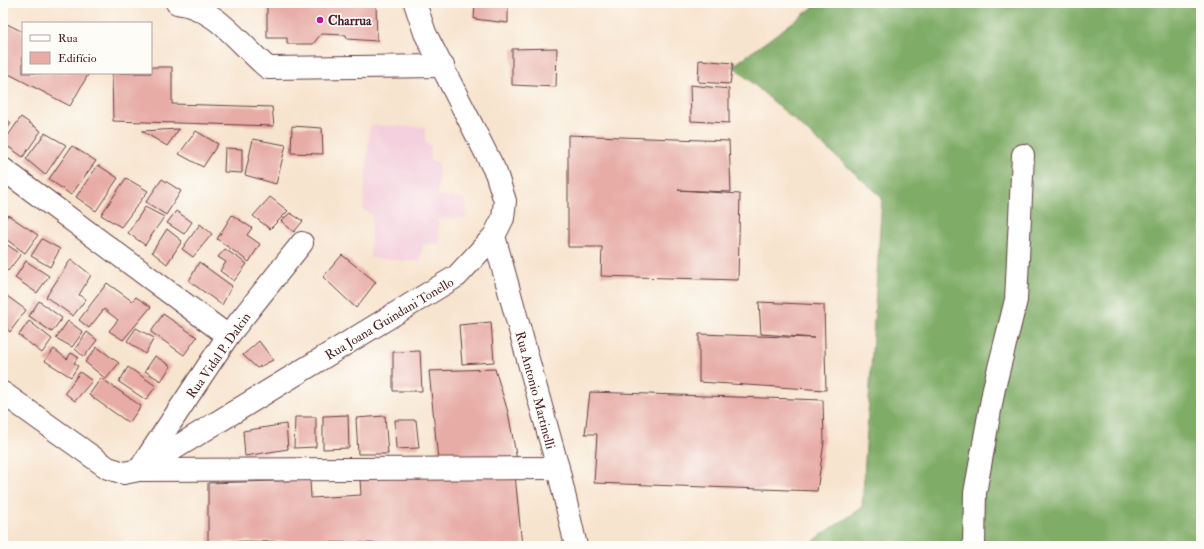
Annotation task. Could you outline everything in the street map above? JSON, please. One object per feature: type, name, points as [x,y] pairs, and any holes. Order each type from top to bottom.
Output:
[{"type":"street","points":[[177,3],[198,8],[211,15],[268,68],[443,66]]},
{"type":"street","name":"Rua Joana Guindani Tonello","points":[[139,470],[457,276],[494,236],[503,218],[505,202],[499,180],[443,66],[425,33],[415,3]]},
{"type":"street","points":[[974,546],[975,493],[994,388],[1016,300],[1023,154]]},
{"type":"street","points":[[3,169],[228,336]]},
{"type":"street","name":"Rua Antonio Martinelli","points":[[494,236],[558,468],[576,546]]},
{"type":"street","name":"Rua Vidal P. Dalcin","points":[[139,470],[228,336],[302,243]]},
{"type":"street","points":[[3,393],[108,468],[124,473],[139,470],[558,468]]},
{"type":"shaded area","points":[[370,125],[425,127],[425,141],[431,147],[430,161],[439,163],[437,196],[466,199],[466,218],[438,219],[440,244],[423,244],[420,262],[370,258],[372,214],[363,210]]},
{"type":"green space","points":[[819,3],[1201,3],[1201,546],[809,546],[821,535],[862,508],[882,197],[733,66]]},
{"type":"building","points":[[267,3],[376,3],[377,41],[347,39],[346,35],[321,34],[313,44],[287,44],[287,38],[267,38]]},
{"type":"building","points":[[475,3],[508,3],[508,23],[474,19]]},
{"type":"building","points":[[3,22],[22,32],[22,74],[88,74],[70,106],[3,71]]},
{"type":"building","points":[[557,48],[556,87],[512,85],[512,49]]},
{"type":"building","points":[[699,60],[733,63],[730,84],[698,82]]},
{"type":"building","points":[[152,67],[172,67],[172,104],[272,107],[274,126],[113,121],[112,74],[152,74]]},
{"type":"building","points":[[690,85],[729,89],[729,123],[691,121]]},
{"type":"building","points":[[3,116],[11,123],[3,135]]},
{"type":"building","points":[[21,117],[41,131],[23,157],[3,143]]},
{"type":"building","points":[[292,126],[322,128],[323,154],[291,153]]},
{"type":"building","points":[[179,129],[167,146],[142,131]]},
{"type":"building","points":[[196,131],[218,144],[203,167],[179,154]]},
{"type":"building","points":[[45,133],[66,145],[45,175],[26,159]]},
{"type":"building","points":[[568,135],[729,141],[731,192],[678,190],[740,194],[738,280],[601,276],[602,247],[568,247]]},
{"type":"building","points":[[253,139],[286,145],[276,184],[245,175]]},
{"type":"building","points":[[72,146],[96,161],[71,195],[49,179]]},
{"type":"building","points":[[225,148],[242,149],[242,173],[224,172]]},
{"type":"building","points":[[98,165],[118,178],[96,211],[76,197]]},
{"type":"building","points":[[126,178],[148,191],[121,227],[101,215]]},
{"type":"building","points":[[162,179],[181,191],[166,215],[146,202]]},
{"type":"building","points":[[270,197],[288,211],[270,229],[253,216]]},
{"type":"building","points":[[145,207],[164,217],[145,245],[128,233]]},
{"type":"building","points":[[176,211],[192,222],[184,234],[167,223]]},
{"type":"building","points":[[290,213],[303,221],[294,232],[281,221]]},
{"type":"building","points":[[8,215],[38,235],[25,253],[3,237],[3,222]]},
{"type":"building","points":[[232,215],[252,228],[247,235],[260,244],[249,262],[217,239]]},
{"type":"building","points":[[200,224],[212,234],[193,257],[182,249]]},
{"type":"building","points":[[167,229],[182,241],[167,264],[152,252]]},
{"type":"building","points":[[42,239],[60,249],[50,267],[31,256]]},
{"type":"building","points":[[3,242],[21,254],[8,271],[3,267]]},
{"type":"building","points":[[225,249],[247,264],[234,281],[220,271],[226,262],[218,257]]},
{"type":"building","points":[[342,255],[376,282],[356,308],[323,277]]},
{"type":"building","points":[[71,259],[91,275],[79,295],[86,299],[73,316],[46,297]]},
{"type":"building","points":[[26,261],[49,276],[37,293],[15,278]]},
{"type":"building","points":[[199,262],[232,286],[222,305],[189,281]]},
{"type":"building","points":[[107,283],[132,301],[136,297],[151,307],[123,340],[109,331],[118,320],[104,309],[89,328],[79,320]]},
{"type":"building","points":[[3,293],[26,310],[10,332],[3,326]]},
{"type":"building","points":[[39,301],[62,318],[52,332],[29,316]]},
{"type":"building","points":[[759,302],[824,305],[826,390],[699,382],[699,334],[814,338],[761,334]]},
{"type":"building","points":[[163,314],[197,337],[184,355],[151,332]]},
{"type":"building","points":[[29,321],[52,339],[42,353],[19,335]]},
{"type":"building","points":[[68,321],[83,332],[72,347],[56,338]]},
{"type":"building","points":[[491,322],[494,362],[462,364],[459,325]]},
{"type":"building","points":[[136,328],[154,338],[145,354],[127,341]]},
{"type":"building","points":[[87,332],[97,340],[84,357],[75,349]]},
{"type":"building","points":[[259,341],[273,360],[257,368],[243,355]]},
{"type":"building","points":[[97,347],[119,363],[106,379],[85,362]]},
{"type":"building","points":[[54,349],[67,359],[71,353],[78,357],[74,363],[78,366],[71,377],[45,361]]},
{"type":"building","points":[[420,351],[422,391],[393,391],[393,352]]},
{"type":"building","points":[[155,356],[171,366],[161,381],[145,371]]},
{"type":"building","points":[[128,367],[156,386],[146,400],[119,382]]},
{"type":"building","points":[[495,369],[508,412],[517,460],[438,460],[429,371]]},
{"type":"building","points":[[80,372],[92,381],[75,401],[65,393]]},
{"type":"building","points":[[101,378],[141,406],[129,423],[89,395]]},
{"type":"building","points":[[590,392],[823,400],[824,442],[817,491],[594,483],[597,434],[585,434]]},
{"type":"building","points":[[348,415],[349,448],[323,449],[323,416]]},
{"type":"building","points":[[385,416],[388,454],[358,454],[356,418]]},
{"type":"building","points":[[295,417],[316,417],[316,447],[294,448]]},
{"type":"building","points":[[395,420],[416,420],[419,448],[396,449]]},
{"type":"building","points":[[286,424],[288,449],[245,456],[243,431]]},
{"type":"building","points":[[515,475],[522,546],[249,541],[208,543],[208,483],[310,480],[311,498],[361,495],[360,479]]},
{"type":"place","name":"Charrua","points":[[320,20]]}]
